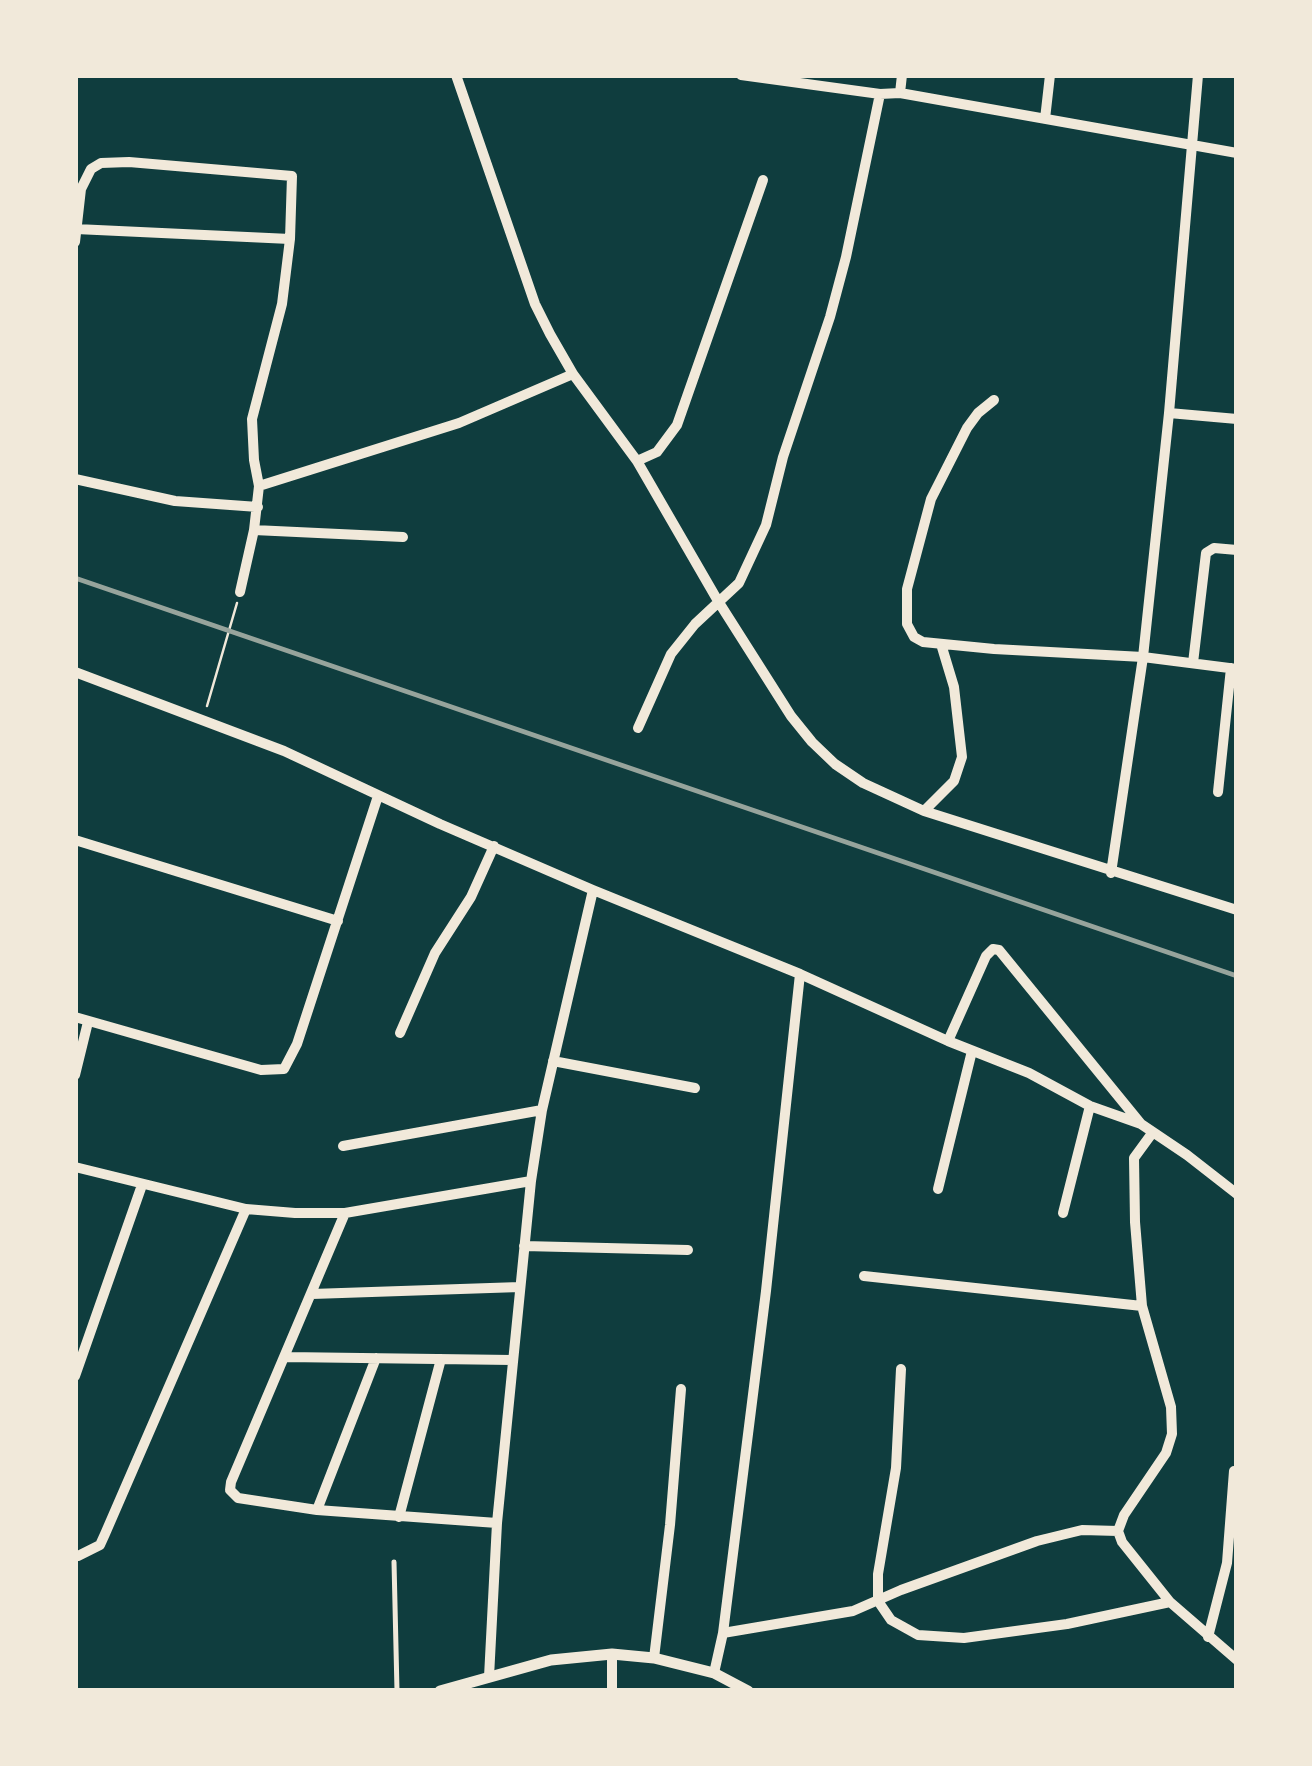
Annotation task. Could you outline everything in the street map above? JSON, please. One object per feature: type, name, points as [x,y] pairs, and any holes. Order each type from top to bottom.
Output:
[{"type":"street","points":[[456,75],[535,304],[574,374],[637,460],[718,601],[791,716],[812,742],[834,764],[863,783],[924,810],[1237,910]]},
{"type":"street","points":[[744,75],[880,94],[900,92],[1237,154]]},
{"type":"street","points":[[900,92],[902,75]]},
{"type":"street","points":[[1045,119],[1050,75]]},
{"type":"street","points":[[1112,873],[1143,657],[1198,75]]},
{"type":"street","points":[[638,728],[671,654],[739,583],[766,526],[783,457],[846,257],[880,94]]},
{"type":"street","points":[[75,242],[81,189],[87,176],[101,163],[292,176],[290,240],[278,324],[254,404],[252,441],[258,507],[240,592]]},
{"type":"street","points":[[637,460],[657,452],[678,426],[764,180]]},
{"type":"street","points":[[76,229],[290,240]]},
{"type":"street","points":[[259,486],[458,423],[574,374]]},
{"type":"street","points":[[994,400],[978,413],[955,449],[931,500],[907,589],[907,624],[914,637],[941,644],[1143,657],[1234,668],[1218,792]]},
{"type":"street","points":[[1169,412],[1237,419]]},
{"type":"street","points":[[75,479],[175,501],[258,507]]},
{"type":"street","points":[[254,530],[403,537]]},
{"type":"street","points":[[1194,664],[1205,557],[1214,548],[1237,550]]},
{"type":"street","points":[[924,810],[954,781],[962,756],[954,687],[941,644]]},
{"type":"street","points":[[75,672],[284,751],[593,890],[1029,1073],[1090,1106],[1141,1124],[1237,1194]]},
{"type":"street","points":[[75,1018],[260,1070],[284,1070],[297,1044],[378,796]]},
{"type":"street","points":[[75,840],[338,922]]},
{"type":"street","points":[[400,1033],[434,954],[471,897],[494,846]]},
{"type":"street","points":[[488,1677],[498,1523],[530,1181],[542,1110],[593,890]]},
{"type":"street","points":[[948,1041],[993,948],[1004,954],[1141,1124]]},
{"type":"street","points":[[714,1673],[766,1291],[800,974]]},
{"type":"street","points":[[75,1074],[88,1022]]},
{"type":"street","points":[[938,1189],[972,1051]]},
{"type":"street","points":[[553,1061],[695,1088]]},
{"type":"street","points":[[1063,1213],[1090,1106]]},
{"type":"street","points":[[343,1146],[542,1110]]},
{"type":"street","points":[[1153,1132],[1134,1158],[1133,1186],[1142,1306],[1171,1407],[1172,1434],[1166,1454],[1124,1515],[1118,1531],[1122,1542],[1170,1602],[1237,1660]]},
{"type":"street","points":[[75,1167],[246,1210],[344,1213],[530,1181]]},
{"type":"street","points":[[75,1376],[142,1185]]},
{"type":"street","points":[[76,1558],[100,1545],[106,1534],[246,1210]]},
{"type":"street","points":[[344,1213],[230,1490],[234,1496],[250,1500],[317,1510],[498,1523]]},
{"type":"street","points":[[524,1246],[688,1250]]},
{"type":"street","points":[[864,1276],[1142,1306]]},
{"type":"street","points":[[312,1294],[520,1287]]},
{"type":"street","points":[[286,1358],[512,1360]]},
{"type":"street","points":[[317,1510],[376,1358]]},
{"type":"street","points":[[399,1518],[441,1359]]},
{"type":"street","points":[[902,1369],[896,1468],[882,1548],[878,1601],[902,1629],[937,1638],[1006,1634],[1170,1602]]},
{"type":"street","points":[[654,1658],[681,1390]]},
{"type":"street","points":[[1208,1637],[1227,1563],[1234,1471]]},
{"type":"street","points":[[722,1633],[853,1612],[1037,1542],[1082,1530],[1118,1531]]},
{"type":"street","points":[[612,1654],[612,1691]]},
{"type":"street","points":[[440,1691],[551,1660],[612,1654],[654,1658],[714,1673],[748,1691]]},
{"type":"lane","points":[[394,1562],[397,1691]]},
{"type":"path","points":[[204,718],[240,592]]},
{"type":"railway","points":[[75,578],[1237,976]]}]
